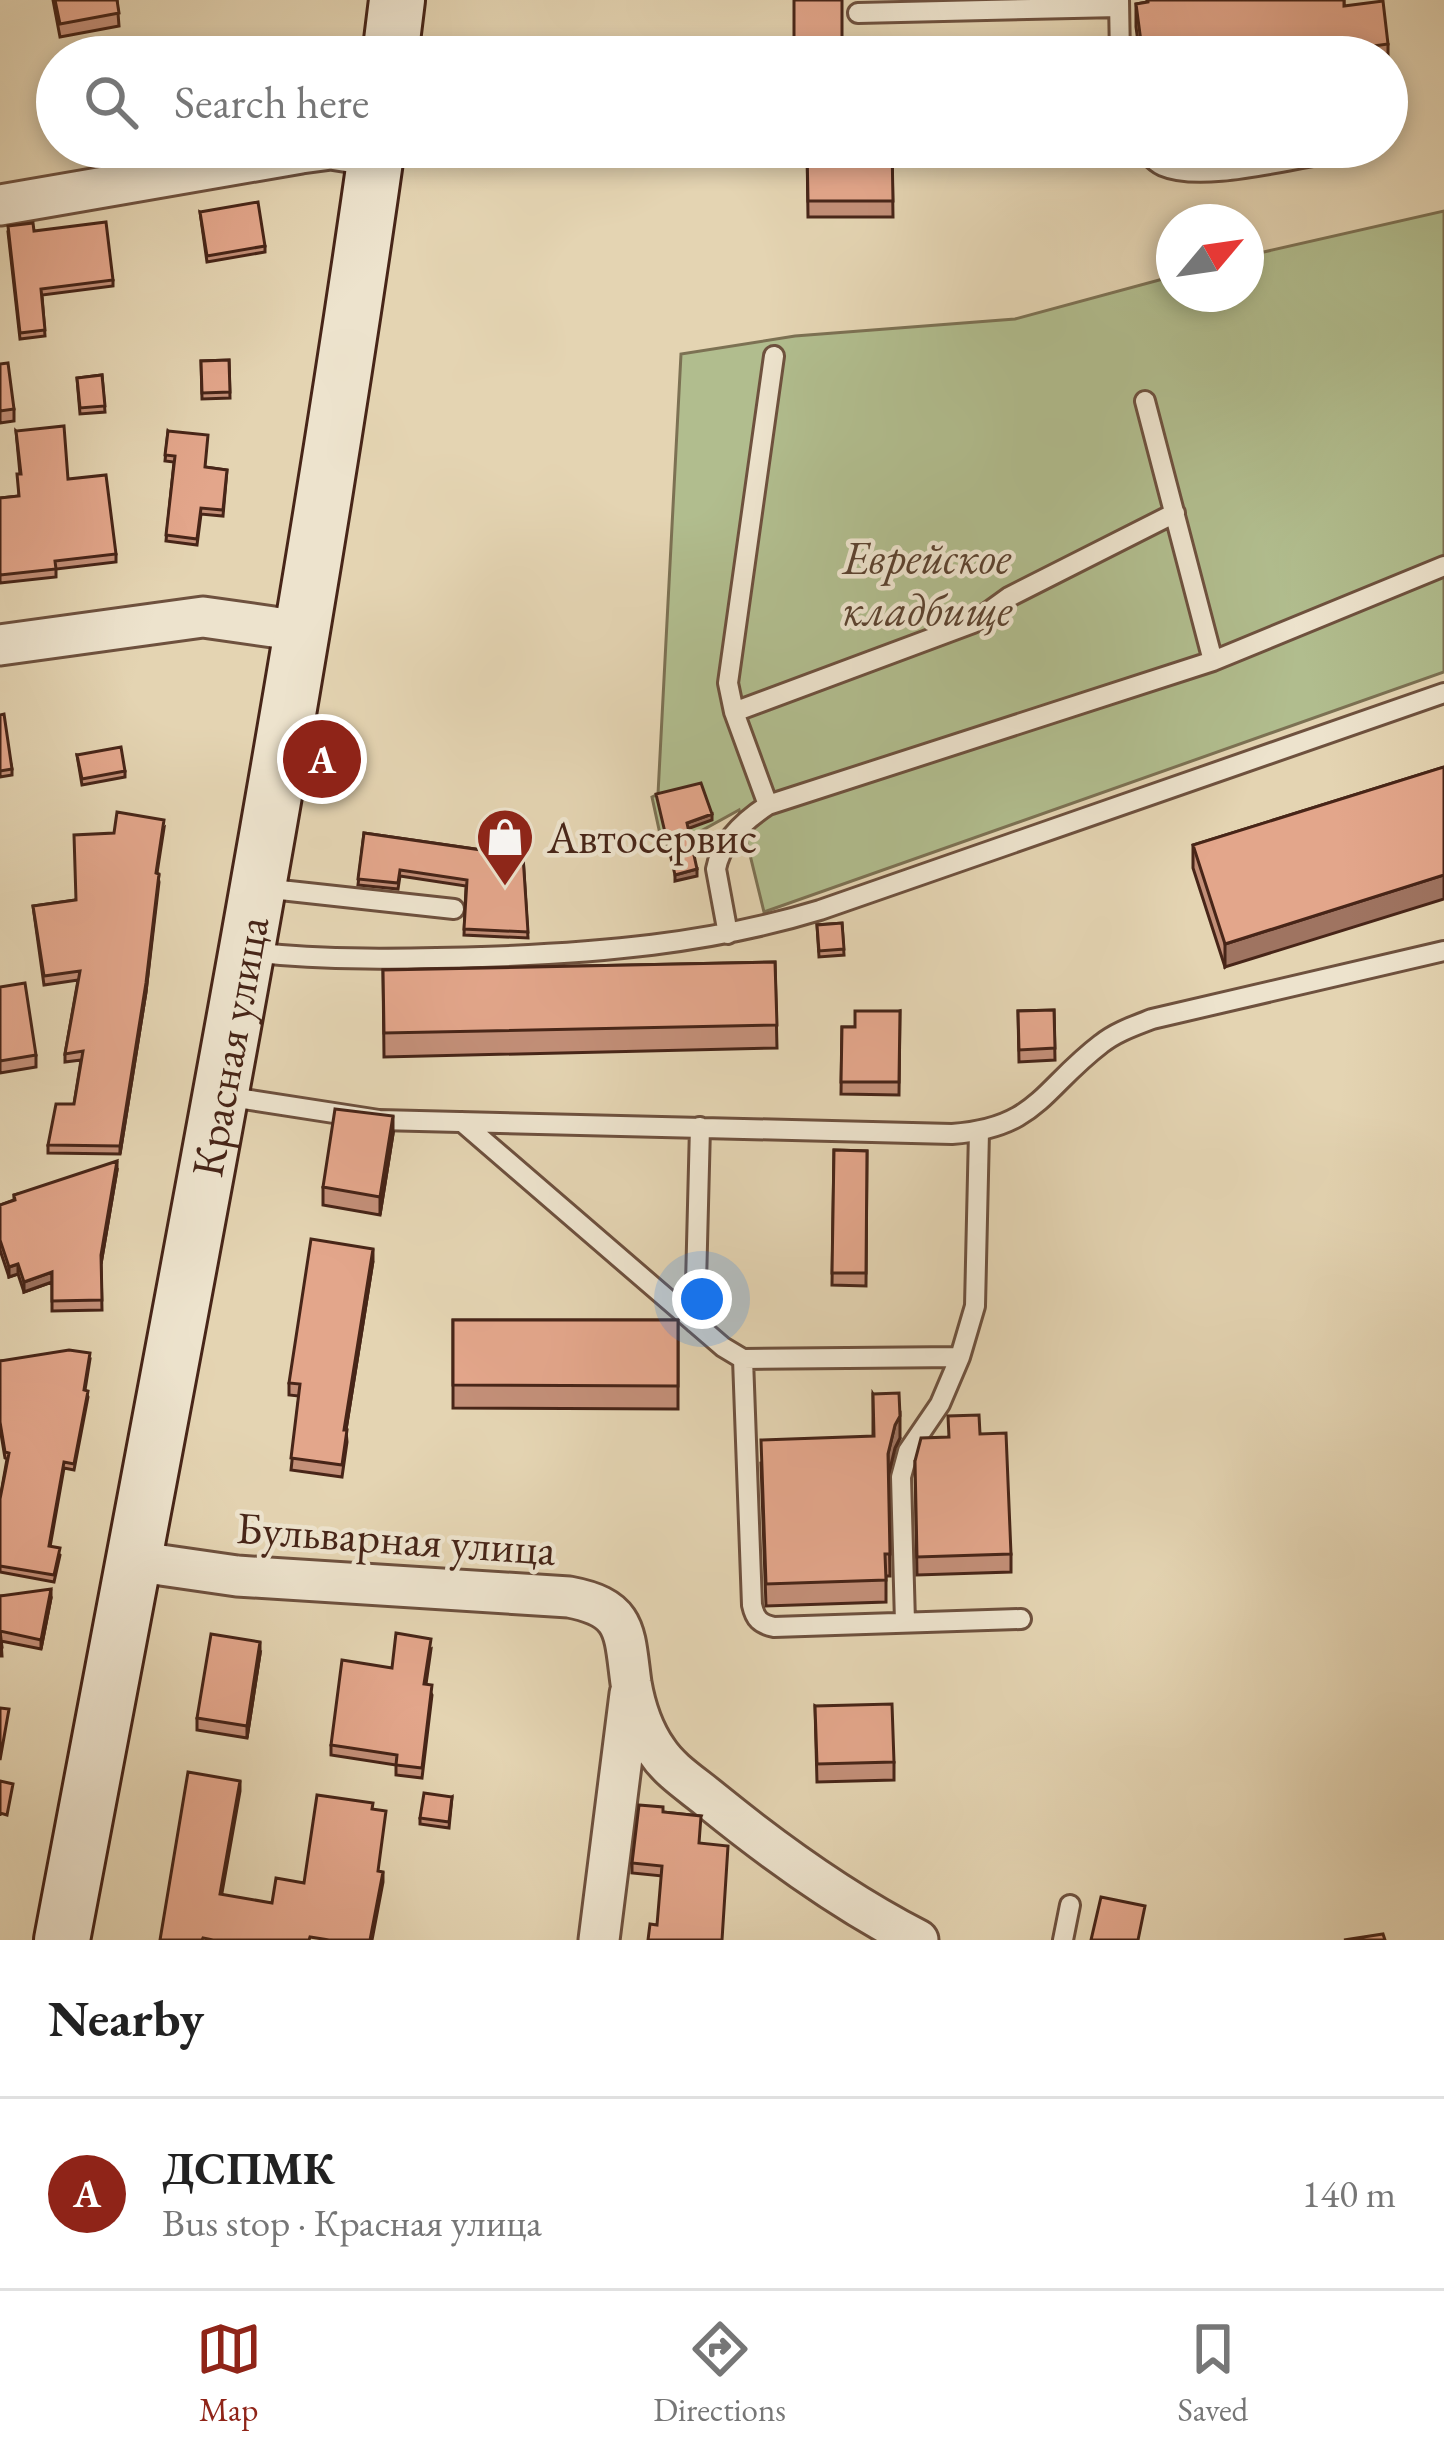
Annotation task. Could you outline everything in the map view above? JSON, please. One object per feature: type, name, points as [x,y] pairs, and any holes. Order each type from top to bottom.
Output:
[{"type":"street","points":[[393,36],[397,0]]},
{"type":"street","points":[[0,205],[210,168]]},
{"type":"street","name":"Красная улица","points":[[62,1940],[246,951],[374,168]]},
{"type":"street","points":[[0,645],[203,617],[301,631]]},
{"type":"street","name":"Бульварная улица","points":[[133,1561],[237,1576],[568,1598],[605,1609],[625,1635],[639,1715],[660,1756],[834,1892],[918,1940]]},
{"type":"street","points":[[599,1940],[632,1683]]},
{"type":"lane","points":[[858,13],[1119,4],[1120,36]]},
{"type":"lane","points":[[1170,168],[1208,172],[1234,168]]},
{"type":"lane","points":[[768,805],[728,683],[774,356]]},
{"type":"lane","points":[[1145,400],[1214,661]]},
{"type":"lane","points":[[734,712],[974,623],[1009,597],[1175,514]]},
{"type":"lane","points":[[728,934],[718,860],[743,824],[768,805],[1214,661],[1444,566]]},
{"type":"lane","points":[[246,951],[314,958],[508,956],[627,949],[728,934],[820,910],[1444,693]]},
{"type":"lane","points":[[256,888],[454,909]]},
{"type":"lane","points":[[220,1096],[379,1120],[979,1132],[1028,1112],[1100,1045],[1138,1024],[1444,951]]},
{"type":"lane","points":[[462,1122],[722,1348],[743,1359],[961,1357]]},
{"type":"lane","points":[[695,1323],[700,1127]]},
{"type":"lane","points":[[905,1622],[901,1477],[908,1451],[940,1404],[961,1357],[975,1306],[979,1132]]},
{"type":"lane","points":[[743,1359],[752,1605],[763,1625],[1021,1619]]},
{"type":"lane","points":[[1064,1940],[1070,1905]]},
{"type":"green space","name":"Еврейское кладбище","points":[[1444,211],[1444,672],[764,912],[739,810],[692,836],[692,841],[663,848],[652,797],[658,794],[681,354],[795,336],[1015,319],[1156,281],[1156,312],[1264,312],[1264,252]]},
{"type":"building","points":[[55,0],[117,0],[119,13],[60,24]]},
{"type":"building","points":[[794,0],[842,0],[842,36],[794,36]]},
{"type":"building","points":[[1344,0],[1344,6],[1383,1],[1387,36],[1140,36],[1136,4]]},
{"type":"building","points":[[807,168],[892,168],[893,201],[808,201]]},
{"type":"building","points":[[258,202],[265,246],[207,256],[200,212]]},
{"type":"building","points":[[106,222],[113,280],[41,289],[45,330],[20,333],[8,226],[33,223],[34,231]]},
{"type":"building","points":[[229,360],[230,392],[202,393],[201,361]]},
{"type":"building","points":[[8,363],[14,409],[0,411],[0,364]]},
{"type":"building","points":[[102,375],[105,406],[80,408],[77,378]]},
{"type":"building","points":[[64,426],[68,479],[106,475],[116,554],[55,561],[56,569],[0,575],[0,498],[19,496],[16,431]]},
{"type":"building","points":[[168,431],[208,435],[205,467],[227,470],[223,510],[201,508],[197,539],[166,535],[175,456],[165,455]]},
{"type":"building","points":[[4,714],[12,769],[0,771],[0,715]]},
{"type":"building","points":[[121,747],[125,771],[82,779],[77,755]]},
{"type":"building","points":[[1444,767],[1444,875],[1225,944],[1193,845]]},
{"type":"building","points":[[701,783],[712,814],[687,823],[697,869],[675,875],[656,794]]},
{"type":"building","points":[[117,812],[164,820],[146,983],[120,1146],[48,1145],[56,1104],[74,1104],[83,1051],[65,1054],[80,971],[44,976],[33,906],[76,900],[74,835],[114,833]]},
{"type":"building","name":"Автосервис","points":[[364,833],[523,856],[528,932],[464,929],[467,880],[400,870],[398,883],[358,879]]},
{"type":"building","points":[[842,923],[844,949],[819,951],[817,925]]},
{"type":"building","points":[[775,962],[777,1025],[384,1033],[383,970]]},
{"type":"building","points":[[25,983],[36,1055],[0,1061],[0,987]]},
{"type":"building","points":[[1054,1010],[1055,1048],[1019,1050],[1018,1011]]},
{"type":"building","points":[[855,1011],[900,1011],[899,1082],[841,1082],[842,1027],[855,1027]]},
{"type":"building","points":[[335,1109],[393,1116],[380,1197],[323,1187]]},
{"type":"building","points":[[834,1150],[867,1151],[866,1273],[832,1273]]},
{"type":"building","points":[[117,1161],[101,1255],[102,1300],[52,1301],[52,1272],[24,1282],[18,1264],[9,1267],[0,1240],[0,1205],[15,1200],[14,1195]]},
{"type":"building","points":[[311,1239],[373,1249],[342,1465],[291,1458],[300,1384],[289,1383]]},
{"type":"building","points":[[453,1320],[678,1320],[678,1386],[453,1385]]},
{"type":"building","points":[[69,1350],[90,1353],[84,1390],[88,1391],[74,1464],[64,1462],[49,1546],[60,1548],[54,1575],[0,1566],[0,1499],[9,1453],[0,1422],[0,1361]]},
{"type":"building","points":[[899,1393],[900,1416],[888,1454],[886,1580],[766,1584],[761,1440],[874,1436],[873,1394]]},
{"type":"building","points":[[979,1415],[980,1434],[1006,1433],[1011,1554],[917,1557],[915,1461],[921,1438],[949,1437],[948,1416]]},
{"type":"building","points":[[51,1589],[41,1640],[0,1631],[0,1596]]},
{"type":"building","points":[[396,1633],[431,1639],[424,1684],[432,1685],[422,1768],[396,1765],[397,1755],[331,1745],[342,1660],[392,1668]]},
{"type":"building","points":[[211,1634],[260,1642],[247,1726],[197,1718]]},
{"type":"building","points":[[892,1704],[894,1762],[817,1764],[815,1706]]},
{"type":"building","points":[[0,1708],[9,1709],[0,1760]]},
{"type":"building","points":[[188,1772],[240,1781],[220,1894],[272,1903],[276,1878],[304,1883],[317,1795],[373,1803],[372,1809],[386,1811],[378,1871],[383,1872],[370,1940],[160,1940]]},
{"type":"building","points":[[0,1781],[13,1784],[7,1815],[0,1813]]},
{"type":"building","points":[[424,1793],[452,1797],[449,1822],[420,1818]]},
{"type":"building","points":[[639,1805],[701,1816],[699,1843],[728,1846],[722,1940],[648,1940],[650,1924],[657,1925],[662,1866],[632,1863]]},
{"type":"building","points":[[1101,1897],[1145,1906],[1138,1940],[1091,1940]]},
{"type":"building","points":[[1383,1934],[1385,1940],[1344,1940]]},
{"type":"place","name":"ДСПМК","points":[[322,759]]},
{"type":"place","name":"Автосервис","points":[[505,888]]}]
